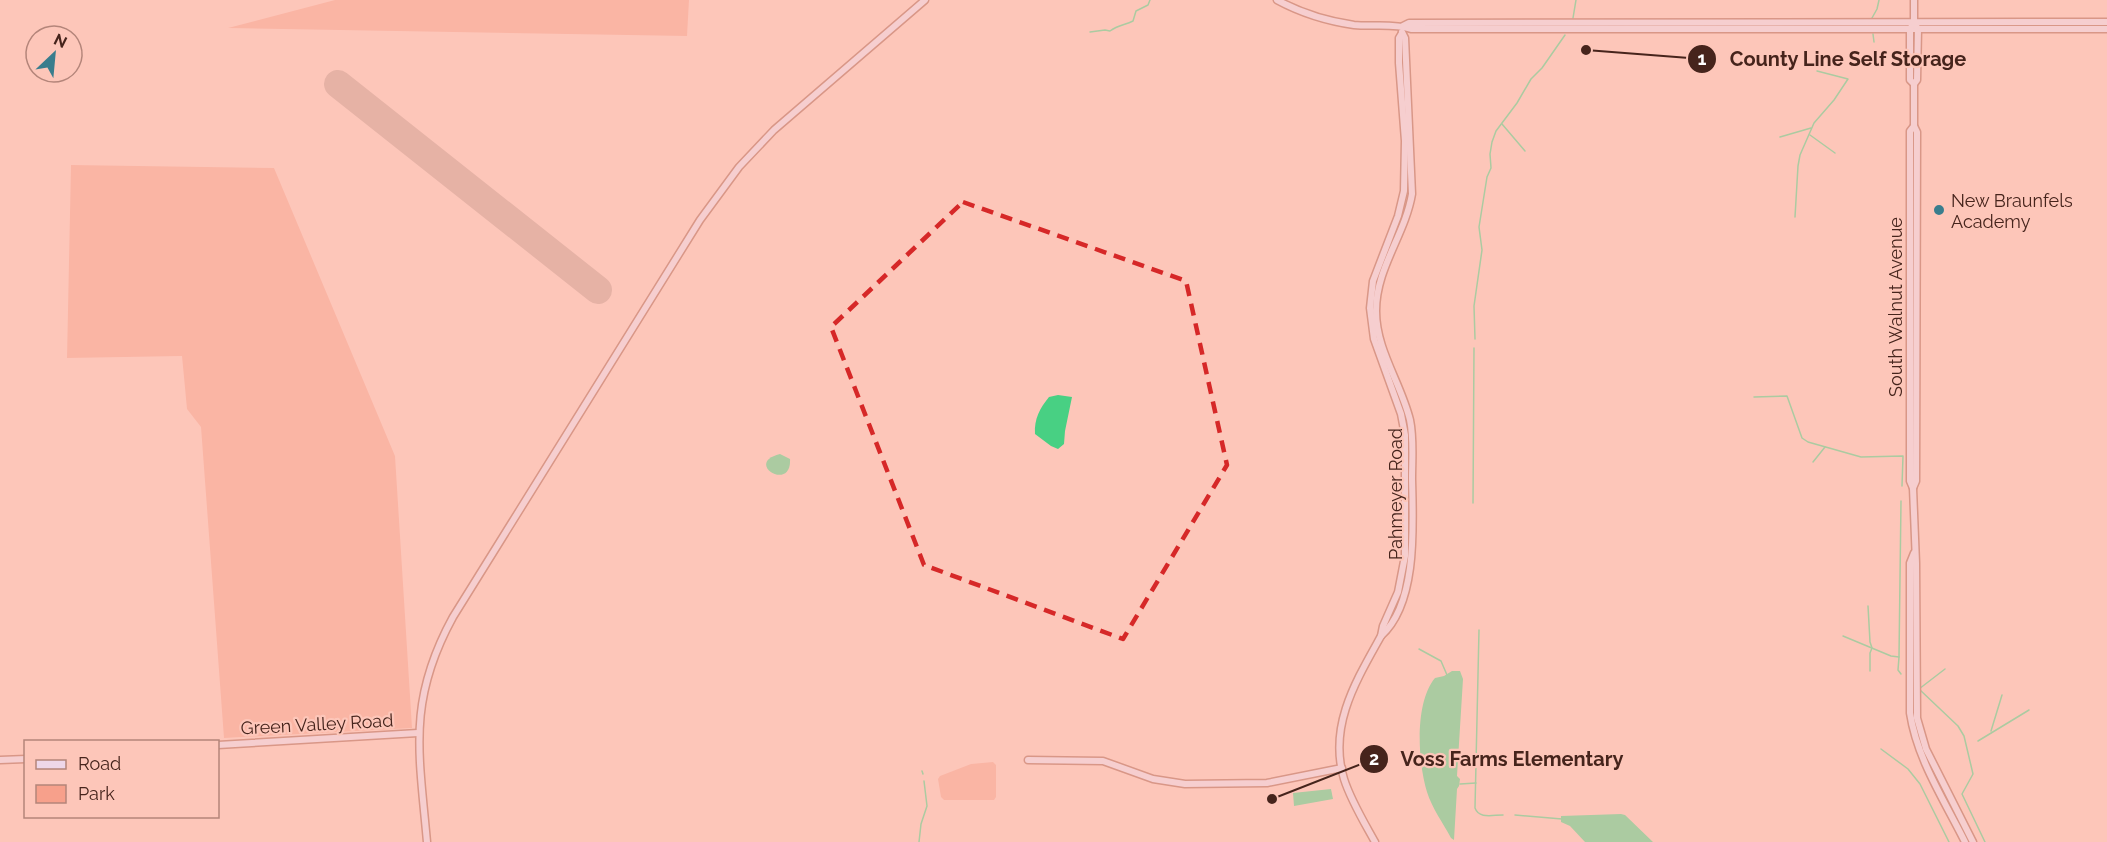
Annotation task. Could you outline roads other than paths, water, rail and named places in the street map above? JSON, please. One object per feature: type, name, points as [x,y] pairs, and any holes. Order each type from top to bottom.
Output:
[{"type":"street","points":[[427,842],[418,733],[424,687],[444,633],[715,198],[739,167],[774,130],[925,0]]},
{"type":"street","points":[[1277,0],[1311,15],[1338,22],[1356,25],[1402,26],[1411,29],[1583,26],[2107,29]]},
{"type":"street","name":"South Walnut Avenue","points":[[1914,0],[1910,80],[1914,84],[1914,126],[1917,132],[1916,481],[1913,488],[1917,718],[1926,749],[1973,842]]},
{"type":"street","points":[[1914,27],[2107,22]]},
{"type":"street","name":"Pahmeyer Road","points":[[1374,842],[1347,787],[1342,768],[1340,726],[1353,689],[1382,636],[1389,629],[1402,602],[1413,546],[1410,423],[1384,353],[1376,317],[1380,280],[1406,218],[1413,194],[1405,38],[1402,26]]},
{"type":"street","name":"South Walnut Avenue","points":[[1915,550],[1910,563],[1911,721],[1920,754],[1965,842]]},
{"type":"street","name":"Green Valley Road","points":[[219,744],[418,733]]},
{"type":"street","points":[[0,760],[24,759]]},
{"type":"street","points":[[1028,760],[1103,760],[1153,779],[1185,784],[1267,783],[1342,768]]},
{"type":"waterway","points":[[1090,32],[1110,31],[1133,21],[1136,11],[1148,5],[1150,0]]},
{"type":"waterway","points":[[1573,18],[1576,0]]},
{"type":"waterway","points":[[1872,18],[1879,0]]},
{"type":"waterway","points":[[1873,34],[1874,42]]},
{"type":"waterway","points":[[1475,339],[1474,306],[1482,250],[1479,227],[1487,177],[1491,168],[1492,142],[1496,131],[1531,79],[1542,68],[1565,35]]},
{"type":"waterway","points":[[1795,217],[1800,155],[1814,123],[1848,79],[1817,71]]},
{"type":"waterway","points":[[1502,124],[1525,151]]},
{"type":"waterway","points":[[1780,137],[1811,128]]},
{"type":"waterway","points":[[1810,135],[1835,153]]},
{"type":"waterway","points":[[1473,503],[1474,348]]},
{"type":"waterway","points":[[1754,397],[1787,396],[1802,438],[1808,442],[1861,457],[1903,456],[1902,486]]},
{"type":"waterway","points":[[1813,462],[1825,447]]},
{"type":"waterway","points":[[1899,657],[1901,501]]},
{"type":"waterway","points":[[1868,606],[1872,648],[1870,671]]},
{"type":"waterway","points":[[1479,630],[1475,808],[1483,815],[1503,815]]},
{"type":"waterway","points":[[1843,636],[1891,656],[1899,657],[1898,670],[1901,674]]},
{"type":"waterway","points":[[1419,649],[1441,661],[1447,675]]},
{"type":"waterway","points":[[1945,669],[1919,689],[1958,726],[1964,736],[1973,774],[1962,794],[1985,842]]},
{"type":"waterway","points":[[1991,731],[2002,695]]},
{"type":"waterway","points":[[1978,741],[2029,710]]},
{"type":"waterway","points":[[1881,749],[1908,769],[1920,784],[1949,842]]},
{"type":"waterway","points":[[919,842],[921,824],[927,806],[924,781]]},
{"type":"waterway","points":[[1460,784],[1476,783]]},
{"type":"waterway","points":[[1515,815],[1562,819]]},
{"type":"place","name":"County Line Self Storage","points":[[1586,50]]},
{"type":"place","name":"New Braunfels Academy","points":[[1939,210]]},
{"type":"place","name":"Voss Farms Elementary","points":[[1272,799]]}]
